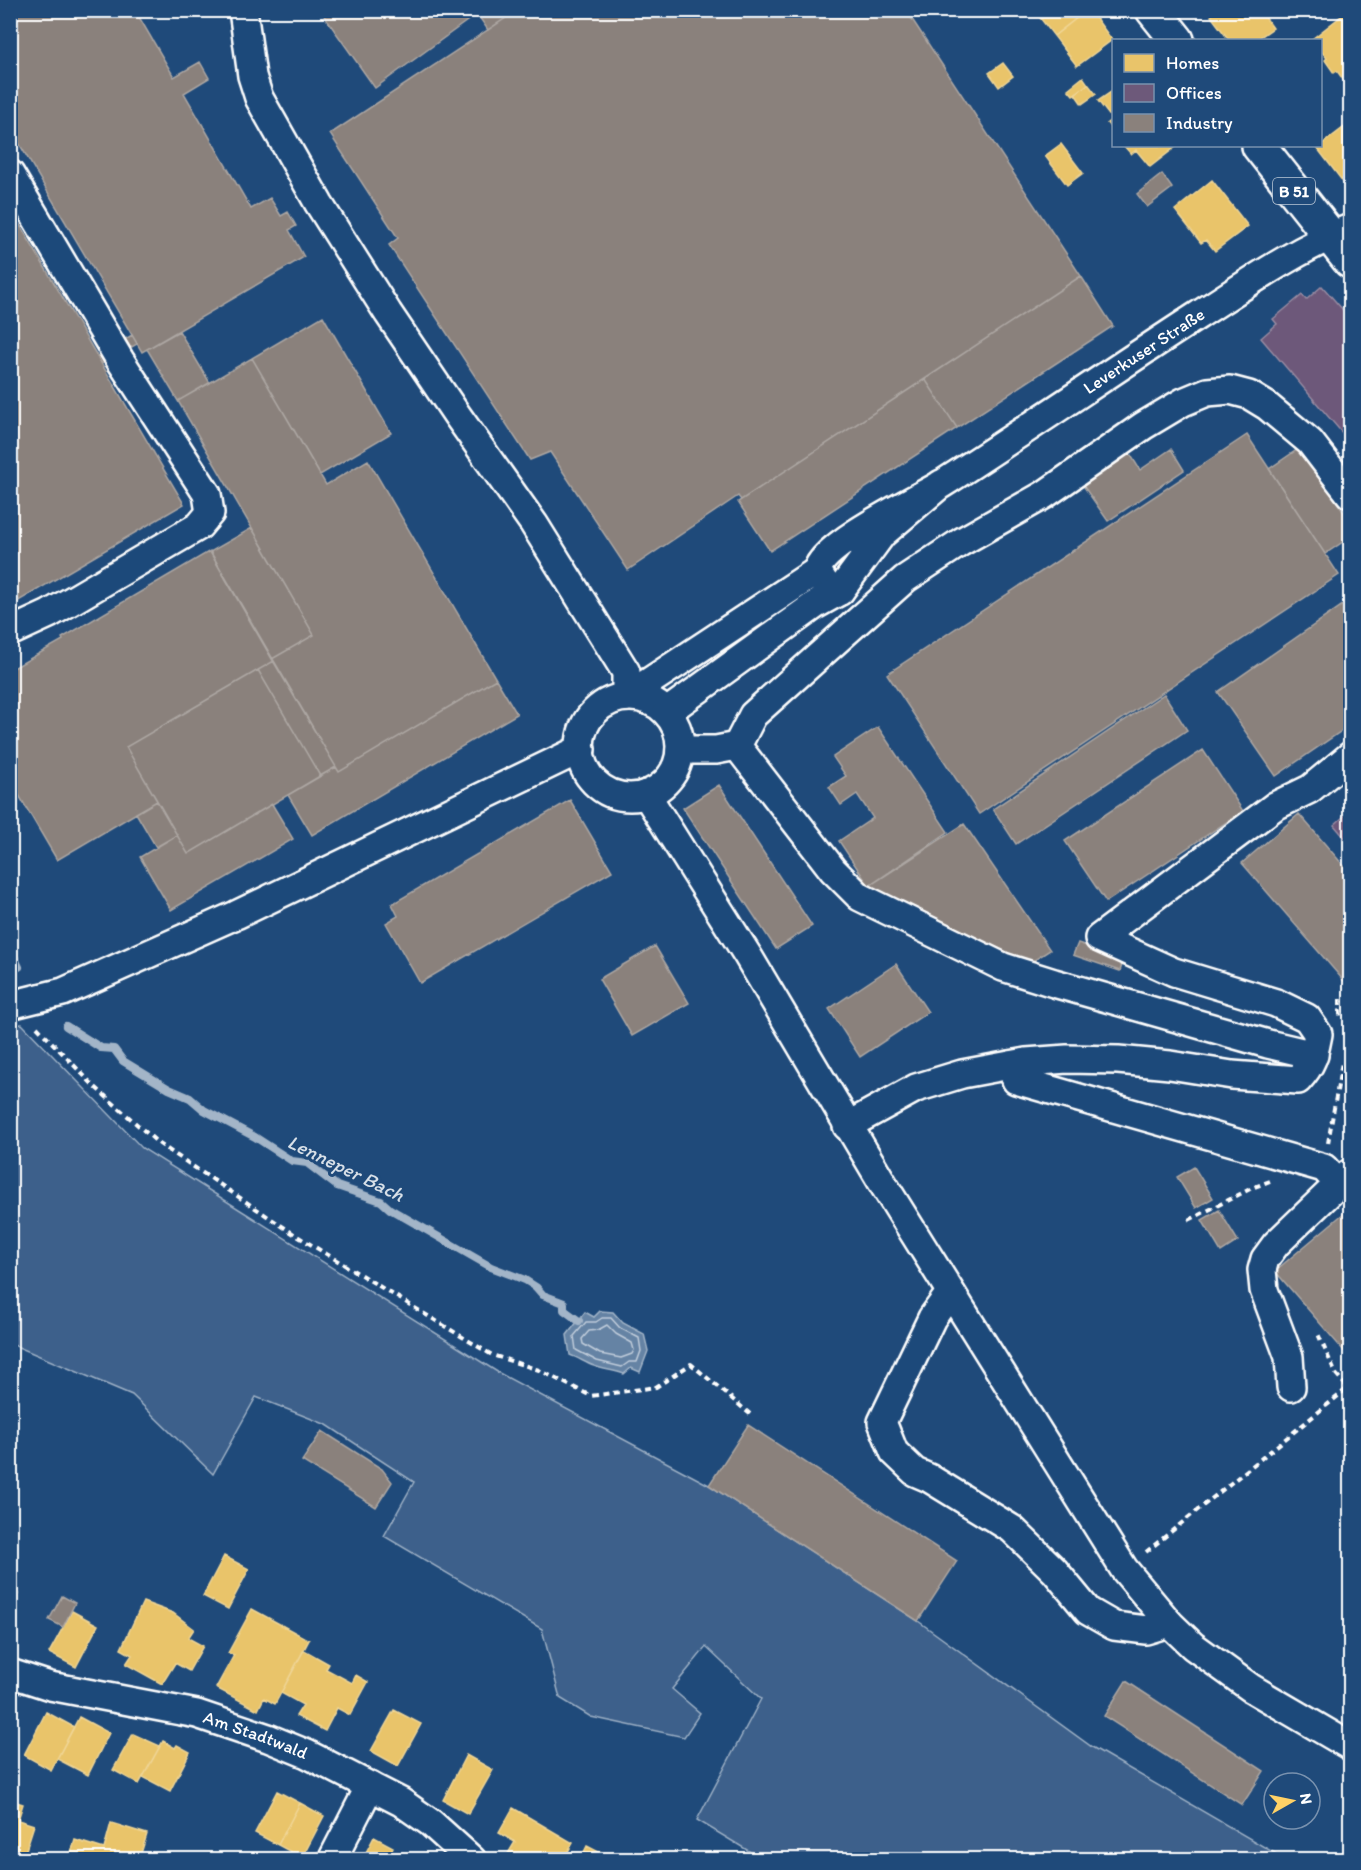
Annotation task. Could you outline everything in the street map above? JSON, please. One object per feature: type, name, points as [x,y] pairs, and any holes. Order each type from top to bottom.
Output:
[{"type":"main road","points":[[1153,10],[1176,39]]},
{"type":"main road","name":"B 51","points":[[1260,147],[1340,232],[1350,261]]},
{"type":"street","points":[[243,10],[250,65],[259,98],[319,204],[350,253],[457,415],[534,524],[626,672],[626,697]]},
{"type":"street","points":[[10,174],[120,360],[207,494],[210,513],[199,526],[49,614],[10,632]]},
{"type":"street","name":"Leverkuser Straße","points":[[818,571],[818,567],[832,550],[860,530],[941,484],[1277,265],[1340,232]]},
{"type":"street","points":[[737,746],[753,715],[905,579],[961,542],[1044,495],[1143,426],[1183,402],[1207,392],[1230,390],[1249,394],[1267,406],[1310,442],[1350,494]]},
{"type":"street","name":"Leverkuser Straße","points":[[840,591],[882,534],[941,484]]},
{"type":"street","points":[[626,697],[648,700],[666,712],[679,736],[680,750],[677,764],[670,777],[659,787],[646,794],[631,797],[616,795],[602,788],[591,777],[584,764],[580,749],[582,736],[593,714],[608,703],[626,697],[818,571],[829,590],[840,591]]},
{"type":"street","points":[[666,712],[815,605],[840,591]]},
{"type":"street","points":[[680,750],[716,750],[737,746]]},
{"type":"street","points":[[737,746],[833,870],[860,897],[1003,967],[1314,1055]]},
{"type":"street","points":[[13,1005],[63,992],[236,915],[580,749]]},
{"type":"street","points":[[848,1126],[916,1088],[962,1074],[1011,1065],[1067,1059],[1118,1060],[1170,1065],[1232,1075],[1298,1080],[1310,1066],[1318,1034],[1307,1018],[1276,1003],[1174,972],[1099,938],[1275,806],[1310,789],[1350,756]]},
{"type":"street","points":[[646,794],[748,956],[950,1293],[1124,1569],[1169,1623],[1192,1646],[1251,1688],[1350,1746]]},
{"type":"street","points":[[1011,1065],[1016,1080],[1337,1175],[1276,1244],[1265,1259],[1262,1270],[1264,1290],[1289,1357],[1291,1388]]},
{"type":"street","points":[[950,1293],[932,1318],[882,1422],[894,1452],[915,1472],[929,1478],[1012,1529],[1055,1571],[1088,1611],[1114,1626],[1146,1630],[1169,1623]]},
{"type":"street","name":"Am Stadtwald","points":[[10,1673],[50,1686],[197,1714],[307,1754],[401,1802],[431,1822],[472,1860]]},
{"type":"street","points":[[332,1860],[370,1786]]},
{"type":"path","points":[[1340,999],[1341,1028]]},
{"type":"path","points":[[13,1005],[94,1086],[158,1143],[297,1236],[492,1355],[539,1370],[591,1396],[656,1387],[691,1364],[750,1414]]},
{"type":"path","points":[[1337,1175],[1341,1057]]},
{"type":"path","points":[[1190,1220],[1252,1188],[1275,1179]]},
{"type":"path","points":[[1124,1569],[1348,1388],[1336,1374],[1318,1334]]},
{"type":"shaded area","points":[[22,1024],[142,1148],[499,1373],[709,1485],[918,1621],[1092,1747],[1285,1859],[762,1859],[697,1820],[761,1699],[706,1647],[672,1689],[700,1713],[684,1737],[591,1717],[560,1698],[542,1629],[384,1536],[414,1482],[327,1425],[256,1397],[213,1474],[132,1395],[11,1344],[10,1025]]},
{"type":"water","points":[[600,1311],[613,1312],[623,1323],[644,1334],[648,1351],[640,1372],[631,1368],[624,1374],[591,1365],[570,1355],[567,1335],[585,1312],[594,1317]]},
{"type":"building: Homes","points":[[1044,10],[1087,10],[1054,36],[1038,15]]},
{"type":"building: Homes","points":[[1090,10],[1112,40],[1077,66],[1054,36]]},
{"type":"building: Homes","points":[[1218,10],[1260,10],[1273,28],[1257,39],[1228,39],[1211,16]]},
{"type":"building: Homes","points":[[1350,10],[1350,89],[1337,71],[1334,73],[1325,60],[1327,58],[1322,52],[1322,39],[1312,39]]},
{"type":"building: Homes","points":[[1003,63],[1013,76],[999,87],[989,73]]},
{"type":"building: Homes","points":[[1083,77],[1088,84],[1073,95],[1068,89]]},
{"type":"building: Homes","points":[[1088,84],[1096,94],[1082,104],[1075,94]]},
{"type":"building: Homes","points":[[1112,91],[1112,119],[1098,101]]},
{"type":"building: Homes","points":[[1112,119],[1112,129],[1107,123]]},
{"type":"building: Homes","points":[[1347,125],[1350,129],[1350,191],[1317,148],[1322,147],[1322,144]]},
{"type":"building: Homes","points":[[1061,144],[1083,173],[1067,185],[1045,156]]},
{"type":"building: Homes","points":[[1125,147],[1176,147],[1150,167],[1136,150],[1131,154]]},
{"type":"building: Homes","points":[[1212,180],[1248,226],[1215,251],[1206,240],[1201,243],[1175,210]]},
{"type":"building: Homes","points":[[224,1556],[249,1569],[228,1609],[203,1596]]},
{"type":"building: Homes","points":[[10,1590],[18,1594],[10,1608]]},
{"type":"building: Homes","points":[[143,1602],[173,1613],[194,1629],[188,1638],[203,1646],[189,1671],[175,1663],[162,1684],[126,1664],[132,1655],[121,1649]]},
{"type":"building: Homes","points":[[252,1609],[309,1640],[275,1704],[264,1698],[258,1710],[216,1688],[234,1655],[228,1653]]},
{"type":"building: Homes","points":[[72,1611],[98,1625],[76,1667],[49,1653]]},
{"type":"building: Homes","points":[[304,1650],[329,1664],[326,1669],[352,1683],[356,1675],[368,1682],[350,1715],[337,1708],[325,1731],[296,1716],[303,1705],[281,1693]]},
{"type":"building: Homes","points":[[394,1710],[421,1724],[398,1766],[371,1751]]},
{"type":"building: Homes","points":[[46,1712],[74,1727],[51,1770],[24,1755]]},
{"type":"building: Homes","points":[[79,1717],[109,1733],[88,1775],[57,1759]]},
{"type":"building: Homes","points":[[133,1734],[160,1746],[139,1784],[113,1770]]},
{"type":"building: Homes","points":[[163,1741],[175,1748],[177,1745],[190,1752],[170,1791],[143,1777]]},
{"type":"building: Homes","points":[[466,1755],[493,1770],[468,1814],[443,1800]]},
{"type":"building: Homes","points":[[277,1791],[300,1803],[278,1845],[255,1833]]},
{"type":"building: Homes","points":[[10,1800],[23,1804],[18,1820],[34,1825],[24,1856],[10,1852]]},
{"type":"building: Homes","points":[[300,1803],[324,1816],[302,1858],[278,1845]]},
{"type":"building: Homes","points":[[513,1808],[573,1843],[563,1860],[546,1858],[545,1860],[511,1860],[506,1857],[515,1842],[499,1833]]},
{"type":"building: Homes","points":[[111,1823],[147,1834],[139,1860],[69,1860],[75,1840],[104,1849]]},
{"type":"building: Homes","points":[[374,1837],[393,1847],[387,1860],[362,1860]]},
{"type":"building: Homes","points":[[587,1846],[612,1859],[614,1856],[620,1860],[580,1860]]},
{"type":"building: Offices","points":[[1322,286],[1350,318],[1350,442],[1261,338],[1277,324],[1273,319],[1302,295],[1306,300]]},
{"type":"building: Offices","points":[[1350,811],[1350,844],[1334,825]]},
{"type":"building: Industry","points":[[13,10],[135,10],[174,77],[200,62],[209,78],[184,93],[251,209],[270,198],[281,216],[288,212],[296,226],[289,230],[304,257],[142,352],[10,128],[10,16],[15,14]]},
{"type":"building: Industry","points":[[320,10],[482,10],[375,88]]},
{"type":"building: Industry","points":[[482,10],[518,10],[488,30],[477,14]]},
{"type":"building: Industry","points":[[518,10],[906,10],[1081,276],[741,500],[738,496],[628,570],[550,452],[530,460],[389,245],[398,238],[330,134]]},
{"type":"building: Industry","points":[[1162,174],[1172,188],[1147,207],[1137,194]]},
{"type":"building: Industry","points":[[10,208],[184,504],[10,606]]},
{"type":"building: Industry","points":[[1081,276],[1113,326],[957,428],[925,379]]},
{"type":"building: Industry","points":[[323,316],[391,433],[320,475],[252,358]]},
{"type":"building: Industry","points":[[179,331],[210,383],[178,401],[147,349]]},
{"type":"building: Industry","points":[[132,335],[137,344],[102,364],[97,356]]},
{"type":"building: Industry","points":[[252,358],[326,485],[368,460],[496,679],[339,772],[272,659],[314,635],[178,401]]},
{"type":"building: Industry","points":[[925,379],[957,428],[770,551],[738,502]]},
{"type":"building: Industry","points":[[1247,435],[1339,575],[979,814],[887,674]]},
{"type":"building: Industry","points":[[1301,447],[1350,522],[1350,537],[1325,554],[1269,469]]},
{"type":"building: Industry","points":[[1171,449],[1184,470],[1108,521],[1082,484],[1129,452],[1140,470]]},
{"type":"building: Industry","points":[[252,528],[314,635],[272,659],[210,552]]},
{"type":"building: Industry","points":[[210,551],[274,661],[126,747],[157,801],[57,860],[10,780],[10,670]]},
{"type":"building: Industry","points":[[1350,600],[1350,725],[1276,776],[1218,692]]},
{"type":"building: Industry","points":[[274,661],[336,767],[320,776],[258,670]]},
{"type":"building: Industry","points":[[258,670],[320,776],[188,854],[126,747]]},
{"type":"building: Industry","points":[[496,679],[517,714],[312,835],[288,795],[336,767],[339,772]]},
{"type":"building: Industry","points":[[1164,694],[1187,730],[1016,844],[993,809]]},
{"type":"building: Industry","points":[[878,727],[948,832],[869,886],[839,841],[873,818],[857,794],[841,805],[829,787],[846,776],[833,757]]},
{"type":"building: Industry","points":[[1203,750],[1243,811],[1106,902],[1065,841]]},
{"type":"building: Industry","points":[[719,785],[812,926],[776,949],[683,808]]},
{"type":"building: Industry","points":[[570,800],[612,871],[420,983],[386,923],[398,916],[392,904]]},
{"type":"building: Industry","points":[[157,801],[177,835],[156,847],[136,813]]},
{"type":"building: Industry","points":[[272,804],[293,839],[171,910],[140,857],[177,835],[188,854]]},
{"type":"building: Industry","points":[[1299,814],[1350,873],[1350,988],[1242,863]]},
{"type":"building: Industry","points":[[964,824],[1050,950],[1030,963],[869,886]]},
{"type":"building: Industry","points":[[1078,943],[1124,959],[1120,971],[1073,955]]},
{"type":"building: Industry","points":[[655,946],[689,1003],[632,1036],[599,979]]},
{"type":"building: Industry","points":[[896,964],[928,1012],[860,1057],[829,1009]]},
{"type":"building: Industry","points":[[1194,1167],[1213,1198],[1196,1208],[1177,1177]]},
{"type":"building: Industry","points":[[1350,1208],[1350,1358],[1275,1271]]},
{"type":"building: Industry","points":[[1219,1210],[1238,1241],[1221,1252],[1202,1220]]},
{"type":"building: Industry","points":[[748,1425],[957,1561],[918,1621],[709,1485]]},
{"type":"building: Industry","points":[[322,1431],[382,1469],[392,1482],[376,1507],[302,1461]]},
{"type":"building: Industry","points":[[62,1596],[75,1603],[63,1627],[49,1620]]},
{"type":"building: Industry","points":[[1126,1681],[1264,1771],[1242,1805],[1104,1716]]},
{"type":"waterway","name":"Lenneper Bach","points":[[10,948],[19,967]]},
{"type":"waterway","name":"Lenneper Bach","points":[[66,1026],[101,1048],[114,1049],[123,1061],[169,1089],[190,1098],[204,1110],[255,1137],[292,1161],[307,1163],[337,1186],[381,1201],[390,1209],[491,1267],[525,1280],[543,1295],[564,1303],[564,1310],[579,1321]]}]
